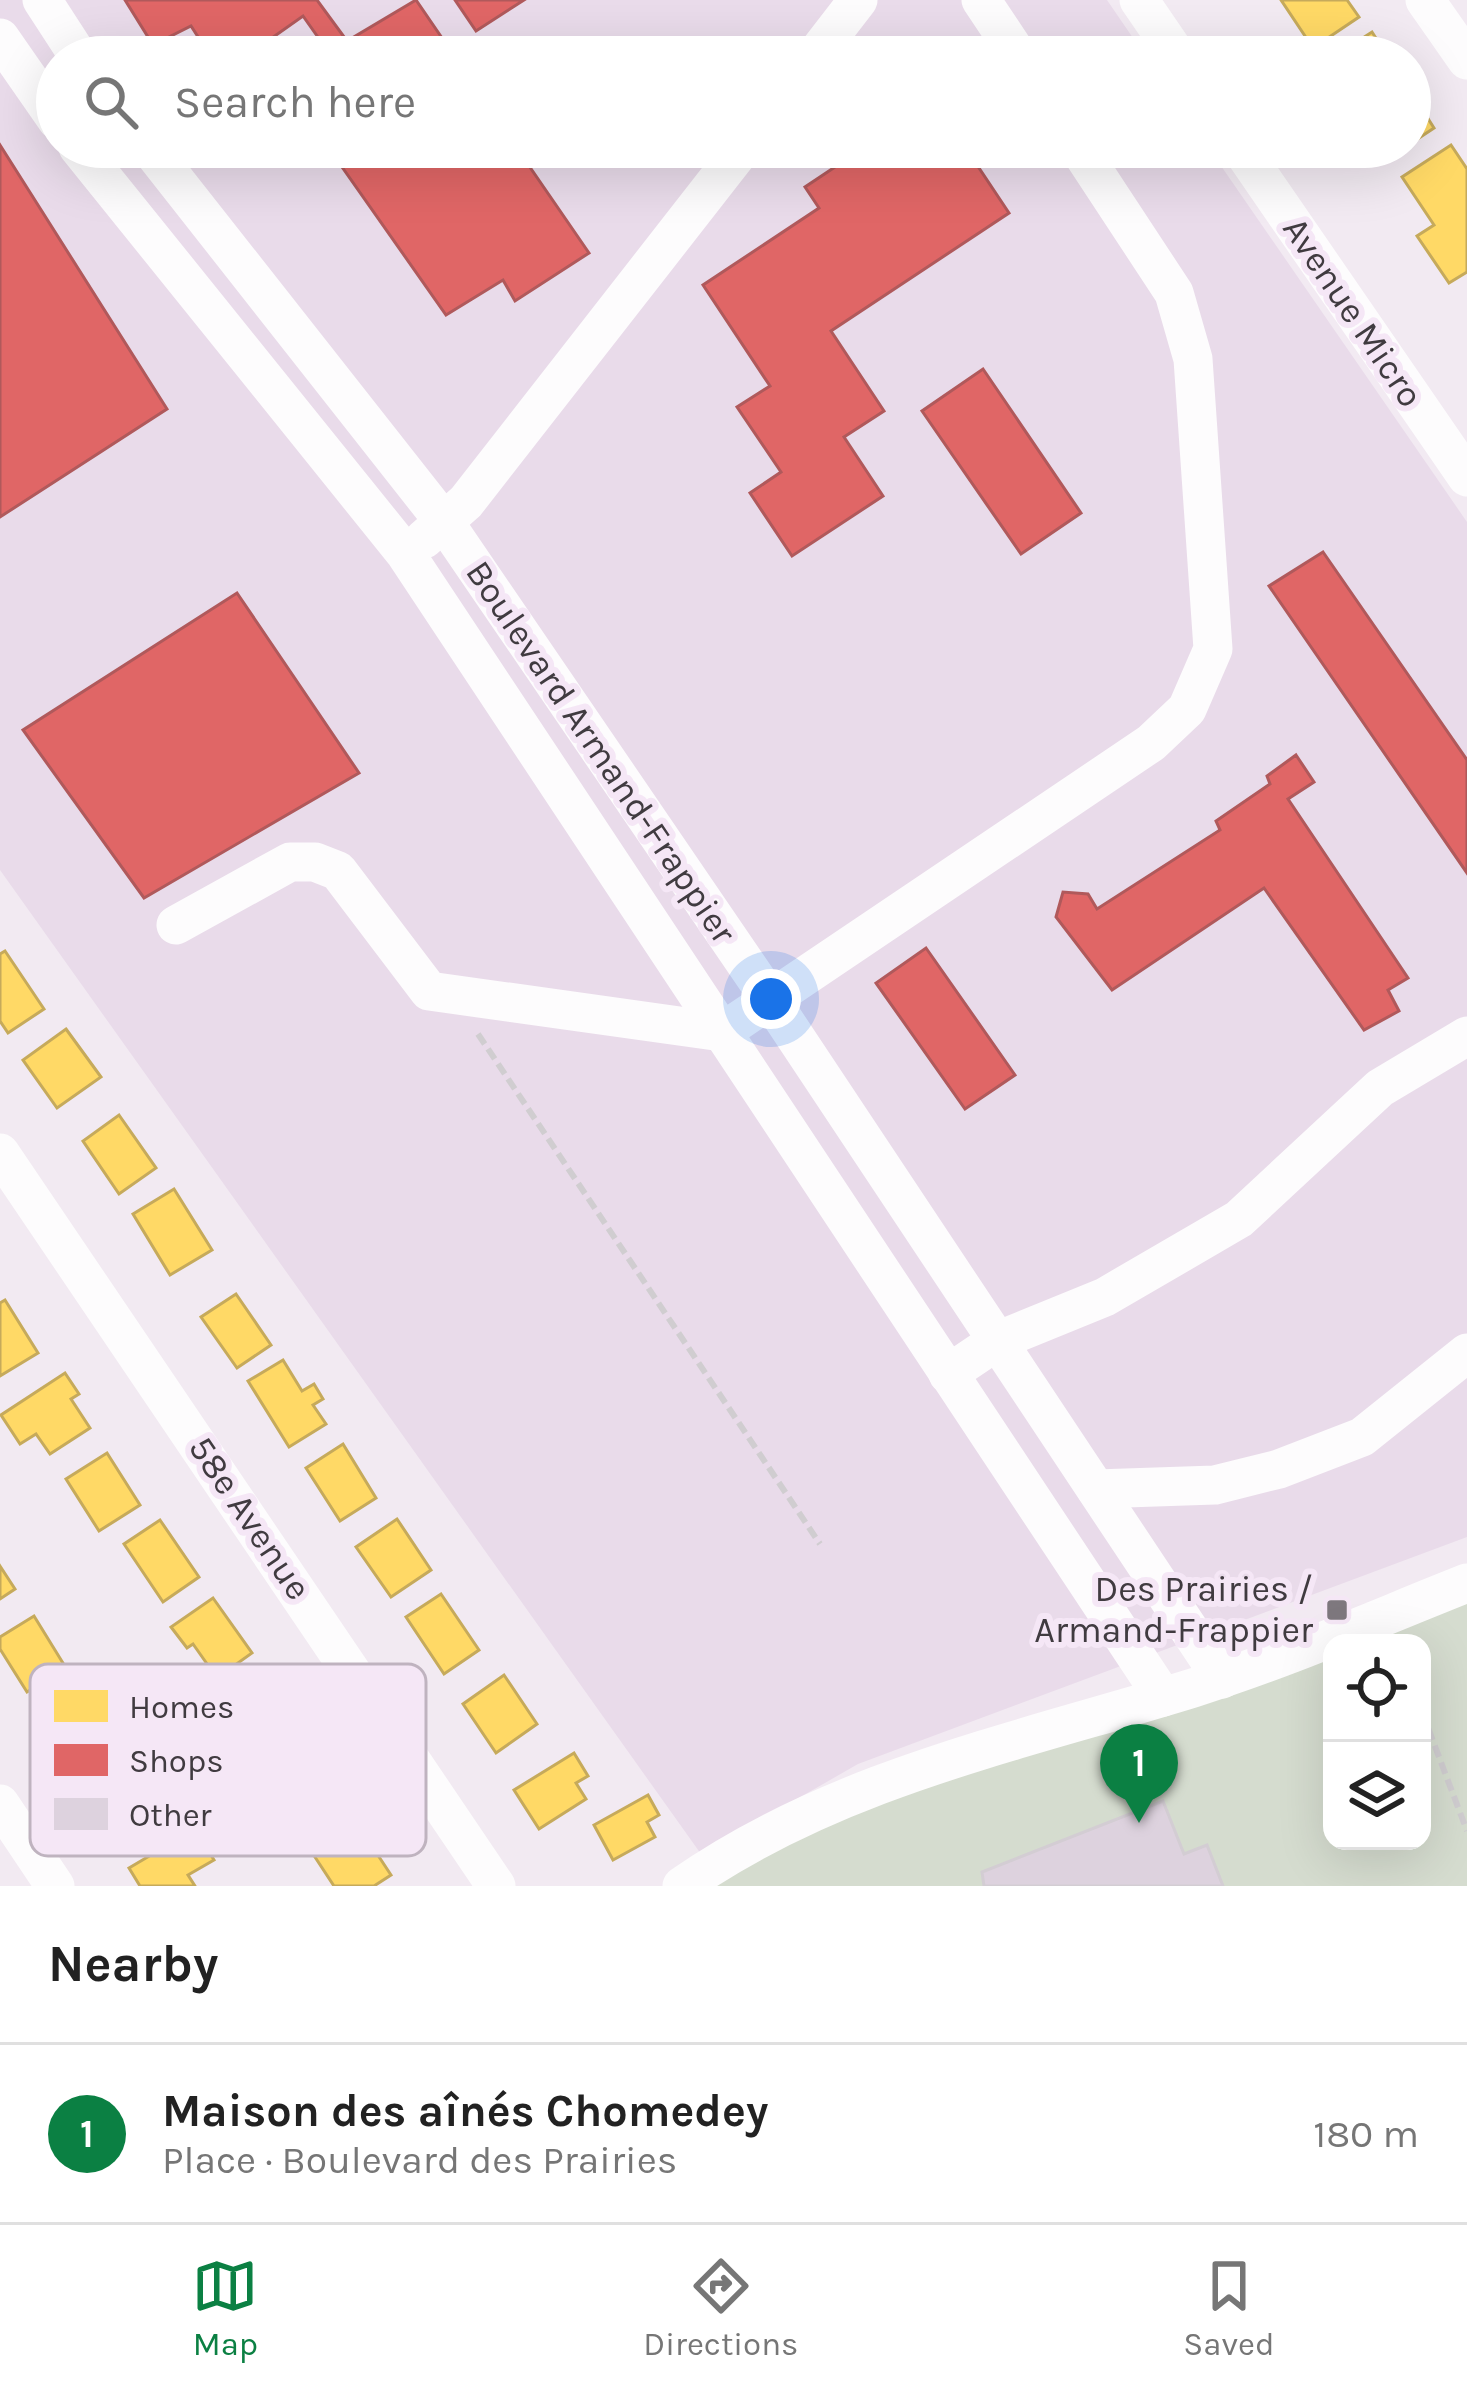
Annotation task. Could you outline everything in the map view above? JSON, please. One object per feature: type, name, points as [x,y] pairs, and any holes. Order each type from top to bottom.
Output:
[{"type":"street","points":[[42,0],[65,36]]},
{"type":"street","points":[[830,36],[858,0]]},
{"type":"street","points":[[981,0],[1004,36]]},
{"type":"street","points":[[1139,0],[1164,36]]},
{"type":"street","points":[[1425,0],[1467,60]]},
{"type":"street","points":[[0,38],[36,82]]},
{"type":"street","name":"Boulevard Armand-Frappier","points":[[96,168],[405,553],[1163,1697]]},
{"type":"street","name":"Boulevard Armand-Frappier","points":[[166,168],[445,523],[772,1002],[1222,1679]]},
{"type":"street","name":"Boulevard Armand-Frappier","points":[[405,553],[445,523],[726,168]]},
{"type":"street","points":[[176,925],[290,862],[315,862],[338,871],[429,991],[722,1032],[1151,743],[1187,709],[1213,650],[1193,359],[1174,293],[1092,168]]},
{"type":"street","name":"Avenue Micro","points":[[1254,168],[1467,478]]},
{"type":"street","points":[[949,1374],[997,1341],[1105,1297],[1238,1220],[1380,1088],[1467,1036]]},
{"type":"street","name":"58e Avenue","points":[[0,1153],[346,1664]]},
{"type":"street","points":[[1096,1489],[1215,1485],[1279,1469],[1362,1437],[1467,1353]]},
{"type":"street","points":[[682,1886],[813,1811],[922,1768],[1222,1679],[1467,1583]]},
{"type":"street","name":"58e Avenue","points":[[426,1783],[496,1886]]},
{"type":"street","points":[[0,1804],[30,1849]]},
{"type":"street","points":[[35,1856],[55,1886]]},
{"type":"path","points":[[454,997],[820,1544]]},
{"type":"path","points":[[1431,1736],[1467,1832]]},
{"type":"shaded area","points":[[0,0],[1107,0],[1132,36],[36,36],[36,168],[1223,168],[1467,522],[1467,1537],[858,1764],[701,1854],[0,870]]},
{"type":"shaded area","points":[[1467,1597],[1467,1886],[682,1886],[813,1811],[1323,1644],[1323,1850],[1431,1850],[1431,1634],[1354,1634]]},
{"type":"building: Homes","points":[[1281,0],[1347,0],[1359,17],[1331,36],[1305,36]]},
{"type":"building: Homes","points":[[1451,145],[1467,169],[1467,272],[1449,283],[1417,236],[1434,225],[1402,177],[1416,168],[1431,168],[1431,158]]},
{"type":"building: Homes","points":[[5,951],[44,1009],[8,1033],[0,1021],[0,954]]},
{"type":"building: Homes","points":[[66,1029],[101,1077],[57,1108],[23,1060]]},
{"type":"building: Homes","points":[[119,1115],[156,1168],[119,1194],[83,1141]]},
{"type":"building: Homes","points":[[174,1189],[212,1250],[170,1275],[133,1214]]},
{"type":"building: Homes","points":[[236,1294],[271,1345],[237,1368],[201,1317]]},
{"type":"building: Homes","points":[[5,1300],[38,1353],[0,1376],[0,1303]]},
{"type":"building: Homes","points":[[283,1360],[302,1391],[314,1384],[323,1399],[313,1405],[326,1424],[289,1447],[248,1381]]},
{"type":"building: Homes","points":[[65,1373],[79,1394],[71,1399],[90,1428],[50,1454],[36,1434],[20,1444],[1,1415]]},
{"type":"building: Homes","points":[[343,1444],[376,1498],[340,1521],[306,1468]]},
{"type":"building: Homes","points":[[107,1453],[140,1505],[99,1531],[66,1479]]},
{"type":"building: Homes","points":[[397,1519],[431,1570],[391,1597],[356,1547]]},
{"type":"building: Homes","points":[[160,1520],[199,1577],[163,1602],[124,1544]]},
{"type":"building: Homes","points":[[0,1566],[15,1589],[0,1599]]},
{"type":"building: Homes","points":[[441,1594],[479,1650],[444,1674],[406,1617]]},
{"type":"building: Homes","points":[[213,1598],[252,1653],[237,1664],[207,1664],[193,1644],[187,1648],[171,1627]]},
{"type":"building: Homes","points":[[34,1616],[64,1664],[30,1664],[27,1692],[0,1649],[0,1637]]},
{"type":"building: Homes","points":[[504,1675],[537,1724],[496,1753],[463,1704]]},
{"type":"building: Homes","points":[[574,1753],[588,1776],[576,1783],[586,1799],[539,1829],[514,1790]]},
{"type":"building: Homes","points":[[648,1795],[659,1815],[647,1822],[655,1837],[613,1860],[594,1825]]},
{"type":"building: Homes","points":[[149,1856],[212,1856],[214,1860],[188,1875],[195,1886],[140,1886],[129,1868]]},
{"type":"building: Homes","points":[[314,1856],[378,1856],[391,1875],[374,1886],[334,1886]]},
{"type":"building: Shops","points":[[125,0],[317,0],[343,36],[317,36],[303,16],[275,36],[197,36],[191,26],[171,36],[147,36]]},
{"type":"building: Shops","points":[[416,0],[441,36],[355,36]]},
{"type":"building: Shops","points":[[455,0],[524,0],[476,31]]},
{"type":"building: Shops","points":[[0,145],[167,409],[0,517]]},
{"type":"building: Shops","points":[[343,168],[530,168],[589,253],[515,301],[503,280],[446,315]]},
{"type":"building: Shops","points":[[834,168],[979,168],[1009,213],[831,331],[884,411],[844,437],[883,496],[792,556],[750,493],[781,472],[737,407],[770,386],[703,285],[819,208],[805,187]]},
{"type":"building: Shops","points":[[983,369],[1081,513],[1021,554],[922,411]]},
{"type":"building: Shops","points":[[1323,552],[1467,760],[1467,873],[1269,586]]},
{"type":"building: Shops","points":[[237,593],[359,773],[144,898],[23,730]]},
{"type":"building: Shops","points":[[1296,755],[1314,782],[1288,799],[1408,978],[1388,990],[1399,1011],[1364,1030],[1264,888],[1112,990],[1056,917],[1063,892],[1088,894],[1097,909],[1220,830],[1216,821],[1270,784],[1267,776]]},
{"type":"building: Shops","points":[[926,948],[1015,1075],[965,1109],[876,983]]},
{"type":"building: Other","points":[[1163,1801],[1184,1854],[1207,1845],[1223,1886],[984,1886],[982,1872]]},
{"type":"place","name":"Des Prairies / Armand-Frappier","points":[[1337,1610]]},
{"type":"place","name":"Maison des aînés Chomedey","points":[[1139,1823]]}]
